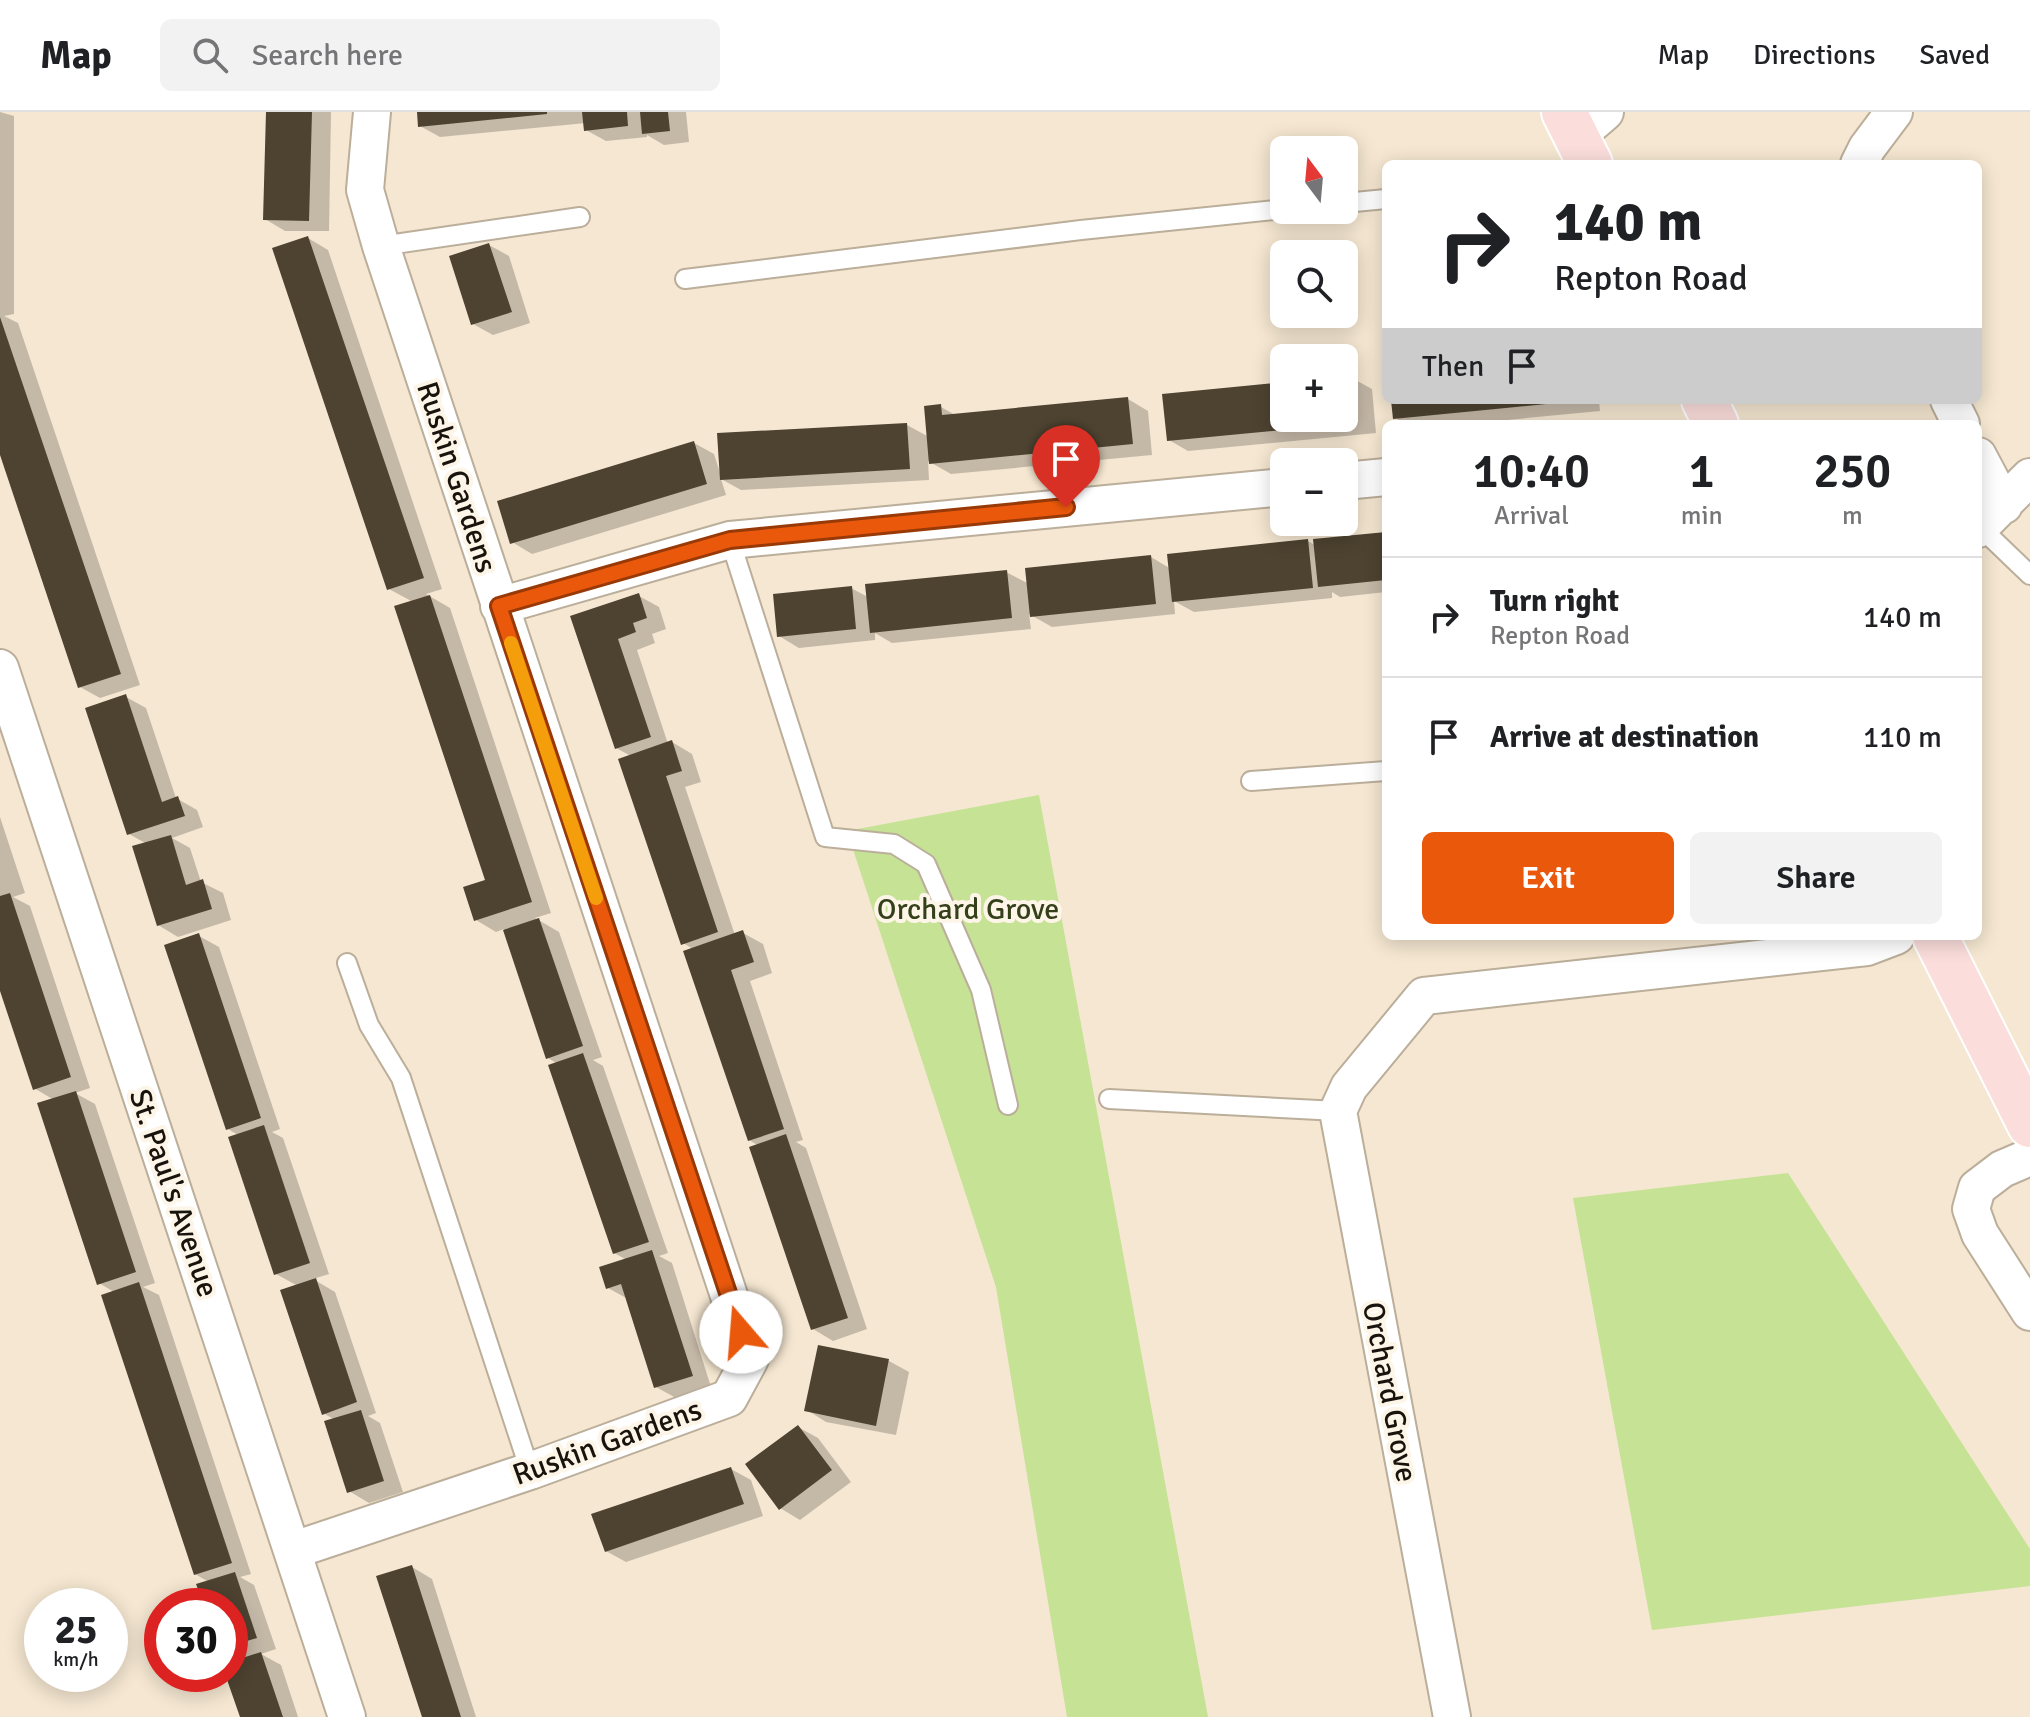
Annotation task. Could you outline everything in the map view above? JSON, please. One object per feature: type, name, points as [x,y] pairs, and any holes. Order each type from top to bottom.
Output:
[{"type":"main road","points":[[1937,940],[2030,1125]]},
{"type":"street","name":"Ruskin Gardens","points":[[294,1550],[530,1471],[729,1398],[750,1359],[381,246],[365,190],[372,112]]},
{"type":"street","points":[[1861,160],[1894,112]]},
{"type":"street","points":[[1358,480],[1382,477]]},
{"type":"street","points":[[1987,520],[2030,477]]},
{"type":"street","points":[[1982,484],[1987,520]]},
{"type":"street","points":[[499,606],[730,540],[1270,488]]},
{"type":"street","name":"St. Paul's Avenue","points":[[0,668],[347,1717]]},
{"type":"street","points":[[1338,1111],[1349,1087],[1424,996],[1867,947],[1885,940]]},
{"type":"street","name":"Orchard Grove","points":[[1338,1111],[1452,1717]]},
{"type":"street","points":[[2030,1157],[2002,1169],[1977,1188],[1971,1209],[1980,1234],[2030,1312]]},
{"type":"lane","points":[[1358,202],[1382,199]]},
{"type":"lane","points":[[685,279],[1081,230],[1270,210]]},
{"type":"lane","points":[[381,246],[580,217]]},
{"type":"lane","points":[[1987,520],[2030,575]]},
{"type":"lane","points":[[730,540],[825,837],[894,844],[926,864],[981,990],[1008,1105]]},
{"type":"lane","points":[[1251,781],[1382,771]]},
{"type":"lane","points":[[347,963],[369,1025],[401,1078],[530,1471]]},
{"type":"lane","points":[[1109,1099],[1338,1111]]},
{"type":"green space","name":"Orchard Grove","points":[[1039,795],[1208,1717],[1067,1717],[996,1287],[847,831]]},
{"type":"green space","points":[[1788,1173],[2030,1549],[2030,1586],[1652,1630],[1573,1198]]},
{"type":"building","points":[[266,112],[312,112],[309,221],[263,220]]},
{"type":"building","points":[[417,112],[547,112],[547,114],[418,127]]},
{"type":"building","points":[[582,112],[627,112],[628,126],[584,131]]},
{"type":"building","points":[[640,112],[668,112],[670,131],[642,134]]},
{"type":"building","points":[[308,236],[424,578],[387,590],[272,248]]},
{"type":"building","points":[[489,243],[512,312],[471,325],[449,256]]},
{"type":"building","points":[[0,317],[121,674],[78,688],[0,455]]},
{"type":"building","points":[[1270,383],[1270,431],[1167,441],[1162,394]]},
{"type":"building","points":[[1128,397],[1133,444],[929,464],[924,406],[941,404],[942,415]]},
{"type":"building","points":[[1391,404],[1546,404],[1393,419]]},
{"type":"building","points":[[907,423],[910,469],[720,480],[717,433]]},
{"type":"building","points":[[694,441],[707,484],[510,544],[497,501]]},
{"type":"building","points":[[1382,532],[1382,580],[1318,587],[1313,539]]},
{"type":"building","points":[[1308,539],[1313,588],[1172,602],[1167,554]]},
{"type":"building","points":[[1151,555],[1156,604],[1030,617],[1025,568]]},
{"type":"building","points":[[1007,570],[1012,618],[870,633],[865,584]]},
{"type":"building","points":[[852,586],[856,629],[777,637],[773,594]]},
{"type":"building","points":[[639,593],[647,618],[633,623],[636,632],[618,639],[651,737],[615,749],[570,616]]},
{"type":"building","points":[[430,595],[532,902],[474,921],[463,887],[485,880],[394,606]]},
{"type":"building","points":[[126,694],[162,802],[178,796],[185,816],[127,835],[85,708]]},
{"type":"building","points":[[672,740],[682,771],[666,776],[718,932],[681,945],[618,759]]},
{"type":"building","points":[[171,835],[186,885],[203,879],[212,909],[157,926],[132,846]]},
{"type":"building","points":[[10,893],[71,1077],[33,1090],[0,991],[0,896]]},
{"type":"building","points":[[539,918],[583,1046],[546,1059],[503,930]]},
{"type":"building","points":[[743,930],[754,962],[731,970],[784,1129],[748,1141],[683,951]]},
{"type":"building","points":[[199,933],[261,1118],[226,1130],[164,945]]},
{"type":"building","points":[[583,1053],[649,1242],[613,1254],[548,1065]]},
{"type":"building","points":[[76,1091],[136,1272],[97,1285],[37,1103]]},
{"type":"building","points":[[264,1125],[310,1263],[274,1275],[228,1137]]},
{"type":"building","points":[[786,1134],[848,1318],[811,1330],[749,1147]]},
{"type":"building","points":[[652,1250],[693,1376],[654,1388],[621,1284],[606,1289],[599,1267]]},
{"type":"building","points":[[316,1278],[357,1402],[322,1415],[280,1290]]},
{"type":"building","points":[[139,1282],[232,1563],[194,1575],[101,1295]]},
{"type":"building","points":[[818,1345],[889,1359],[876,1426],[804,1411]]},
{"type":"building","points":[[361,1410],[384,1481],[347,1493],[324,1421]]},
{"type":"building","points":[[798,1425],[832,1470],[779,1510],[745,1464]]},
{"type":"building","points":[[731,1467],[744,1504],[605,1552],[591,1514]]},
{"type":"building","points":[[412,1565],[461,1717],[422,1717],[376,1576]]},
{"type":"building","points":[[235,1572],[240,1588],[197,1588],[196,1584]]},
{"type":"building","points":[[248,1611],[257,1638],[248,1641]]},
{"type":"building","points":[[261,1652],[283,1717],[240,1717],[231,1692],[248,1692],[248,1656]]},
{"type":"slow traffic","points":[[511,643],[596,898]]},
{"type":"route","points":[[741,1332],[499,606],[730,540],[1066,507]]}]
